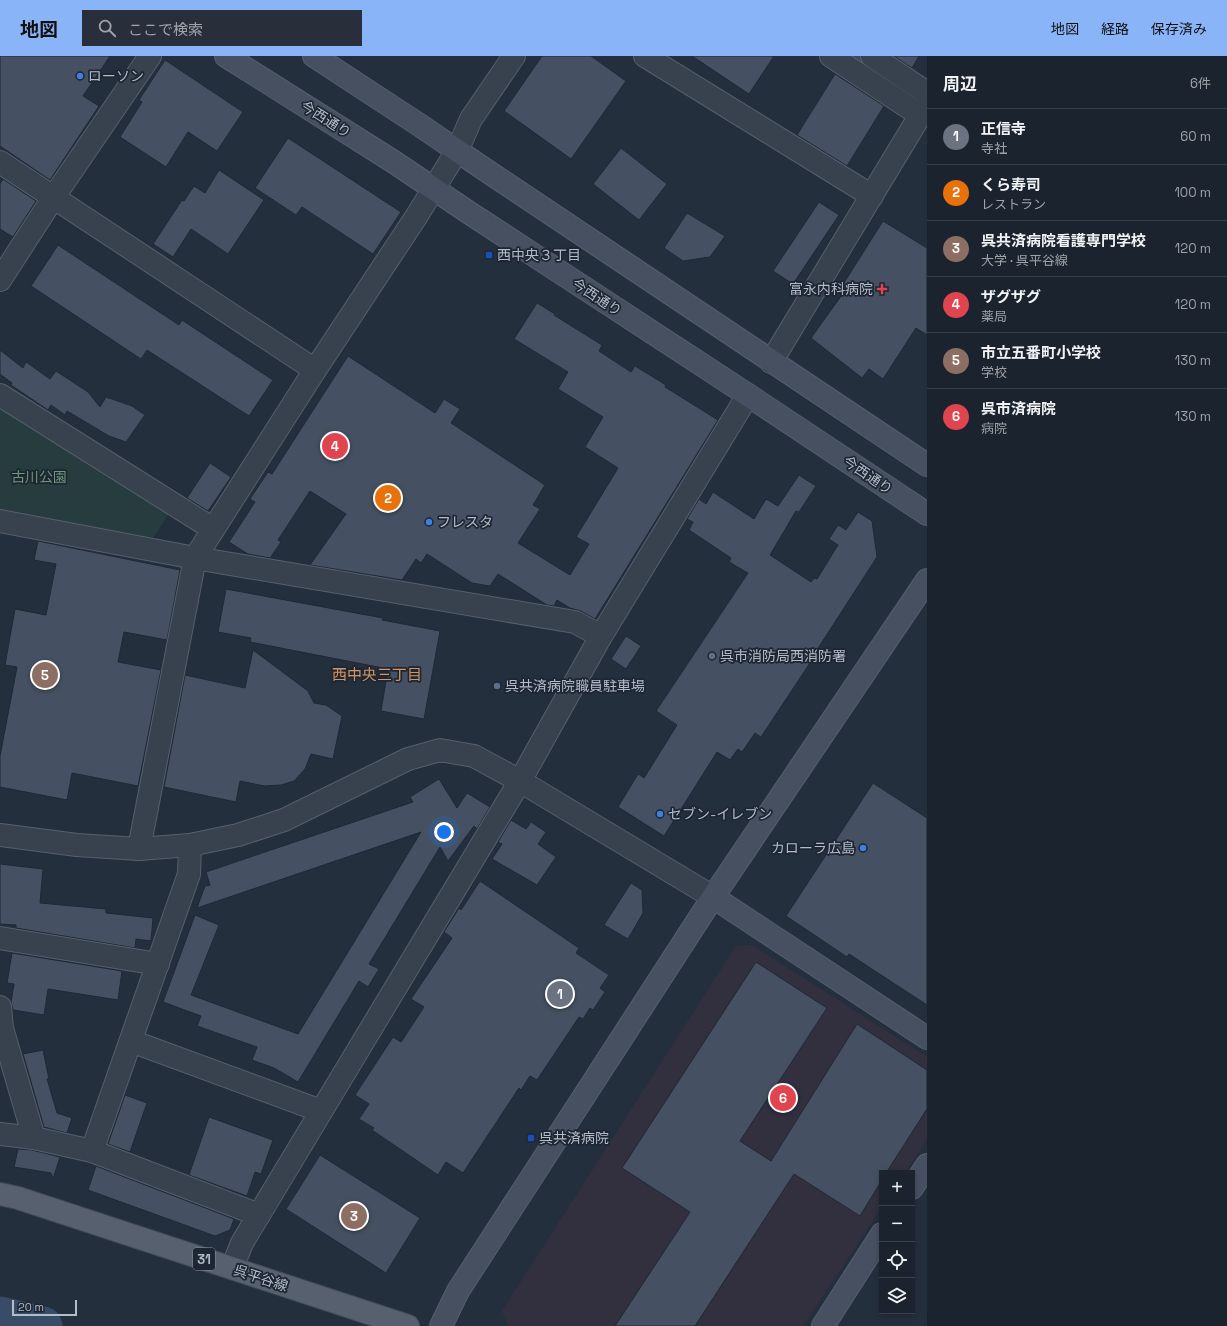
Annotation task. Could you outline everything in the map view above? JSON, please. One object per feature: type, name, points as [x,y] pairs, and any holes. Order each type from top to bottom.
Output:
[{"type":"main road","name":"呉平谷線","points":[[0,1194],[18,1198],[408,1326]]},
{"type":"street","points":[[0,280],[53,198],[150,56]]},
{"type":"street","name":"今西通り","points":[[226,56],[394,162],[927,514]]},
{"type":"street","points":[[314,56],[927,465]]},
{"type":"street","points":[[139,849],[195,558],[314,370],[416,217],[457,151],[471,119],[514,56]]},
{"type":"street","points":[[645,56],[872,196]]},
{"type":"street","points":[[772,362],[923,110],[831,56]]},
{"type":"street","points":[[872,56],[927,93]]},
{"type":"street","points":[[0,162],[314,370]]},
{"type":"street","points":[[0,395],[213,529]]},
{"type":"street","points":[[232,1268],[242,1243],[520,781],[601,636],[748,395]]},
{"type":"street","points":[[0,521],[195,558],[575,622],[601,636]]},
{"type":"street","points":[[441,1326],[458,1291],[713,897],[927,580]]},
{"type":"street","points":[[0,835],[77,845],[139,849],[190,845],[238,835],[284,820],[408,759],[440,750],[474,756],[520,781],[713,897],[927,1038]]},
{"type":"street","points":[[92,1151],[189,874],[190,845]]},
{"type":"street","points":[[0,938],[158,964]]},
{"type":"street","points":[[1,1021],[34,1138]]},
{"type":"street","points":[[131,1041],[321,1111]]},
{"type":"street","points":[[0,1134],[34,1138],[92,1151],[259,1215]]},
{"type":"street","points":[[915,1183],[927,1165]]},
{"type":"street","points":[[823,1326],[879,1239]]},
{"type":"shaded area","points":[[752,945],[927,1057],[927,1139],[907,1170],[879,1170],[879,1212],[803,1326],[508,1326],[502,1311],[736,946]]},
{"type":"green space","name":"古川公園","points":[[0,407],[170,512],[151,541],[0,510]]},
{"type":"building","points":[[0,56],[110,56],[83,96],[99,106],[50,180],[0,146]]},
{"type":"building","points":[[542,56],[591,56],[626,81],[571,159],[504,111]]},
{"type":"building","points":[[692,56],[774,56],[749,94]]},
{"type":"building","points":[[894,56],[919,56],[912,68]]},
{"type":"building","points":[[165,60],[243,112],[217,151],[188,132],[166,167],[120,137],[142,102],[139,100]]},
{"type":"building","points":[[835,74],[884,106],[847,166],[797,135]]},
{"type":"building","points":[[288,138],[401,212],[373,254],[302,207],[296,215],[255,188]]},
{"type":"building","points":[[621,148],[667,184],[639,220],[593,184]]},
{"type":"building","points":[[219,170],[264,200],[228,254],[191,229],[173,257],[153,244],[182,200],[184,201],[194,186],[205,193]]},
{"type":"building","points":[[3,179],[36,201],[13,237],[0,229],[0,184]]},
{"type":"building","points":[[819,202],[839,215],[793,284],[773,271]]},
{"type":"building","points":[[687,213],[725,236],[710,257],[683,261],[664,248]]},
{"type":"building","points":[[883,221],[927,248],[927,335],[916,328],[883,379],[869,369],[862,378],[811,338],[844,292],[840,289]]},
{"type":"building","points":[[58,245],[179,325],[182,320],[273,380],[249,416],[147,350],[141,359],[31,286]]},
{"type":"building","points":[[537,303],[602,345],[599,351],[631,372],[635,366],[666,385],[665,387],[718,420],[595,619],[581,611],[570,608],[557,600],[554,606],[547,605],[498,574],[490,586],[472,583],[427,554],[421,563],[416,559],[402,580],[310,565],[346,514],[310,491],[278,540],[281,542],[270,558],[248,554],[229,542],[255,502],[250,499],[268,472],[272,474],[348,356],[435,413],[444,399],[460,409],[451,423],[545,485],[533,505],[540,509],[518,543],[570,575],[589,544],[576,537],[618,468],[585,447],[603,417],[558,389],[568,372],[514,339]]},
{"type":"building","points":[[0,350],[23,368],[26,362],[50,379],[56,371],[88,392],[100,407],[106,397],[132,406],[145,415],[126,442],[109,436],[67,411],[65,415],[51,405],[48,410],[11,385],[12,383],[0,374]]},
{"type":"building","points":[[210,463],[231,477],[208,511],[187,498]]},
{"type":"building","points":[[799,475],[816,486],[799,512],[796,511],[770,555],[811,582],[814,578],[817,579],[838,545],[829,539],[838,525],[846,530],[858,512],[872,521],[877,557],[813,656],[814,657],[761,737],[755,733],[742,752],[738,749],[730,760],[717,752],[664,836],[618,807],[638,774],[644,778],[677,725],[656,711],[748,573],[729,562],[731,558],[689,530],[693,522],[687,519],[699,499],[706,504],[713,492],[754,519],[766,499],[778,506]]},
{"type":"building","points":[[38,541],[180,570],[167,640],[124,632],[118,662],[161,670],[138,786],[72,773],[67,800],[0,787],[0,756],[17,667],[5,665],[15,609],[46,615],[56,564],[34,560]]},
{"type":"building","points":[[226,589],[383,618],[382,620],[440,631],[424,719],[381,711],[388,669],[250,642],[251,638],[218,632]]},
{"type":"building","points":[[626,636],[641,646],[626,669],[611,659]]},
{"type":"building","points":[[253,650],[308,691],[314,703],[326,705],[342,716],[333,759],[311,754],[305,769],[294,781],[281,785],[264,786],[240,781],[236,802],[164,787],[185,675],[245,688]]},
{"type":"building","points":[[439,779],[457,808],[467,793],[490,807],[477,829],[474,826],[448,861],[440,847],[369,964],[379,969],[368,987],[359,981],[298,1082],[274,1068],[252,1060],[257,1047],[197,1026],[201,1016],[163,1002],[195,915],[219,925],[191,995],[298,1034],[421,832],[197,908],[205,886],[210,885],[206,872],[413,802],[410,797]]},
{"type":"building","name":"カローラ広島","points":[[873,783],[927,818],[927,1005],[849,954],[847,957],[786,916]]},
{"type":"building","points":[[511,820],[526,829],[531,822],[546,832],[538,844],[556,857],[537,885],[492,859],[502,844],[498,842]]},
{"type":"building","points":[[0,864],[43,869],[40,903],[106,909],[106,913],[153,918],[151,941],[136,939],[135,948],[16,928],[16,925],[0,924]]},
{"type":"building","points":[[480,881],[579,948],[576,953],[609,975],[600,988],[605,992],[593,1010],[590,1008],[583,1019],[579,1017],[537,1080],[530,1076],[521,1090],[519,1088],[463,1173],[446,1162],[438,1175],[372,1130],[374,1128],[359,1119],[369,1104],[355,1095],[393,1037],[401,1042],[424,1007],[411,999],[452,938],[444,932],[459,908],[461,910]]},
{"type":"building","points":[[631,883],[642,890],[643,913],[628,939],[604,925]]},
{"type":"building","points":[[12,953],[122,971],[118,1000],[48,989],[44,1015],[13,1010],[11,1002],[14,984],[7,983]]},
{"type":"building","points":[[756,962],[827,1008],[740,1141],[771,1161],[857,1024],[927,1070],[927,1109],[888,1170],[879,1170],[879,1185],[860,1216],[794,1174],[695,1326],[615,1326],[690,1212],[622,1168]]},
{"type":"building","points":[[43,1050],[49,1079],[47,1079],[57,1113],[72,1118],[67,1133],[44,1127],[23,1054]]},
{"type":"building","points":[[125,1095],[147,1103],[130,1152],[108,1144]]},
{"type":"building","points":[[209,1117],[273,1140],[261,1174],[255,1172],[247,1196],[189,1175]]},
{"type":"building","points":[[18,1149],[32,1150],[60,1157],[53,1179],[51,1173],[14,1167]]},
{"type":"building","points":[[320,1155],[420,1218],[386,1273],[286,1209]]},
{"type":"building","points":[[96,1166],[234,1219],[230,1230],[215,1236],[88,1190]]},
{"type":"waterway","points":[[851,56],[901,89]]},
{"type":"waterway","points":[[0,1316],[43,1326]]},
{"type":"place","name":"ローソン","points":[[80,76]]},
{"type":"place","name":"西中央３丁目","points":[[489,255]]},
{"type":"place","name":"富永内科病院","points":[[882,289]]},
{"type":"place","name":"ザグザグ","points":[[335,446]]},
{"type":"place","name":"くら寿司","points":[[388,498]]},
{"type":"place","name":"フレスタ","points":[[429,522]]},
{"type":"place","name":"呉市消防局西消防署","points":[[712,656]]},
{"type":"place","name":"市立五番町小学校","points":[[45,675]]},
{"type":"place","name":"呉共済病院職員駐車場","points":[[497,686]]},
{"type":"place","name":"セブン-イレブン","points":[[660,814]]},
{"type":"place","name":"カローラ広島","points":[[863,848]]},
{"type":"place","name":"正信寺","points":[[560,994]]},
{"type":"place","name":"呉市済病院","points":[[783,1098]]},
{"type":"place","name":"呉共済病院","points":[[531,1138]]},
{"type":"place","name":"呉共済病院看護専門学校","points":[[354,1216]]},
{"type":"district","name":"西中央三丁目","points":[[377,674]]}]
